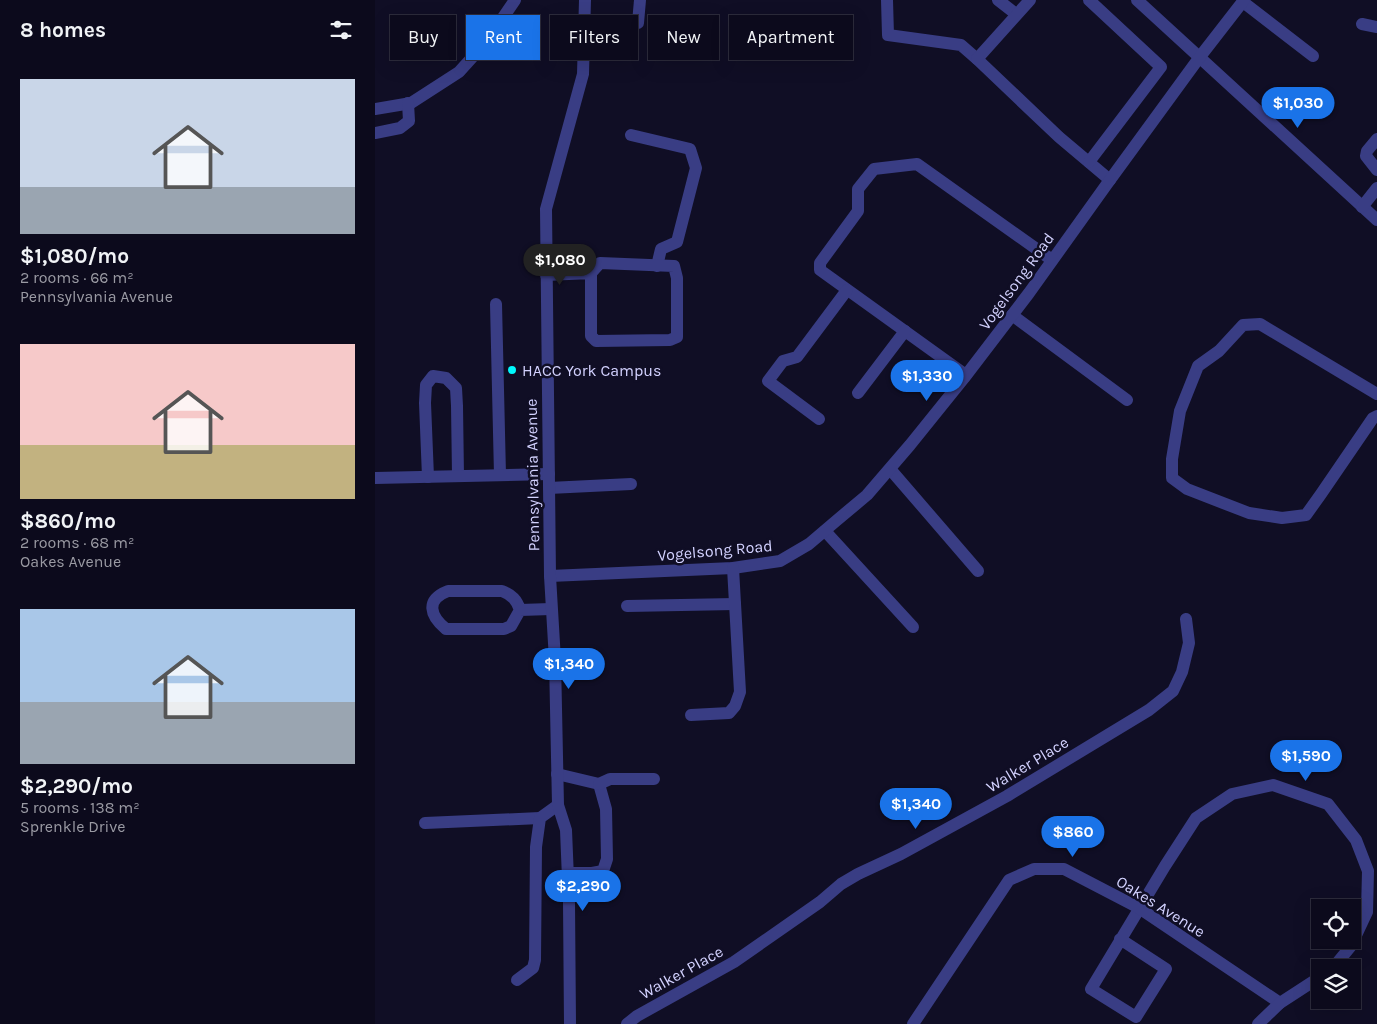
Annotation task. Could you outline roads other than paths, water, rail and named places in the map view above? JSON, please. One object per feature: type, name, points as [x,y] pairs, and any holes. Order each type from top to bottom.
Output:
[{"type":"street","points":[[375,109],[411,102],[459,72],[487,41],[515,0]]},
{"type":"street","name":"Pennsylvania Avenue","points":[[584,15],[585,0]]},
{"type":"street","points":[[638,23],[640,0]]},
{"type":"street","points":[[887,0],[888,35],[961,45],[1059,138],[1110,180]]},
{"type":"street","points":[[998,0],[1017,14]]},
{"type":"street","points":[[977,59],[1029,0]]},
{"type":"street","points":[[1089,0],[1161,67],[1089,162]]},
{"type":"street","points":[[1137,0],[1377,220]]},
{"type":"street","points":[[1243,1],[1313,56]]},
{"type":"street","name":"Vogelsong Road","points":[[550,576],[733,568],[780,561],[809,544],[825,531],[867,495],[966,375],[1243,1]]},
{"type":"street","points":[[1362,24],[1377,27]]},
{"type":"street","name":"Pennsylvania Avenue","points":[[570,1024],[568,873],[566,830],[558,805],[555,660],[551,610],[546,209],[583,74],[583,60]]},
{"type":"street","points":[[375,133],[400,128],[409,121],[408,103]]},
{"type":"street","points":[[631,135],[690,150],[697,168],[677,242],[661,249],[657,266]]},
{"type":"street","points":[[1377,139],[1367,150],[1366,156],[1377,170]]},
{"type":"street","points":[[966,375],[820,270],[820,263],[858,211],[858,188],[874,169],[917,164],[1052,260]]},
{"type":"street","points":[[1362,207],[1377,188]]},
{"type":"street","points":[[600,263],[674,266],[677,278],[677,337],[670,340],[595,341],[591,336],[591,273],[600,263]]},
{"type":"street","points":[[546,275],[591,273]]},
{"type":"street","points":[[819,418],[768,381],[783,361],[797,357],[847,290]]},
{"type":"street","points":[[496,304],[500,475]]},
{"type":"street","points":[[1012,315],[1127,400]]},
{"type":"street","points":[[1377,394],[1260,324],[1243,325],[1219,351],[1198,366],[1180,411],[1172,459],[1172,478],[1187,488],[1249,513],[1282,518],[1306,515],[1373,418],[1377,416]]},
{"type":"street","points":[[858,393],[905,332]]},
{"type":"street","points":[[428,477],[425,403],[426,385],[433,376],[446,378],[456,388],[458,476]]},
{"type":"street","points":[[890,469],[978,571]]},
{"type":"street","points":[[375,478],[549,474]]},
{"type":"street","points":[[549,488],[631,484]]},
{"type":"street","points":[[825,531],[913,627]]},
{"type":"street","points":[[691,715],[729,713],[735,706],[740,692],[733,568]]},
{"type":"street","points":[[448,591],[502,591],[509,593],[517,601],[520,610],[511,626],[505,629],[446,629],[433,616],[432,608],[435,600],[441,594],[448,591]]},
{"type":"street","points":[[627,606],[735,604]]},
{"type":"street","points":[[520,610],[551,610]]},
{"type":"street","name":"Walker Place","points":[[627,1024],[637,1016],[734,962],[857,874],[901,854],[1007,796],[1149,710],[1173,691],[1182,672],[1189,643],[1186,619]]},
{"type":"street","points":[[557,774],[599,784],[609,779],[655,779]]},
{"type":"street","points":[[568,873],[603,871],[607,860],[606,809],[599,784]]},
{"type":"street","points":[[1121,939],[1166,969],[1136,1017],[1091,989],[1139,908],[1196,818],[1232,794],[1273,785],[1328,804],[1356,840],[1368,871],[1367,912],[1351,946],[1340,959]]},
{"type":"street","points":[[425,823],[540,818],[558,805]]},
{"type":"street","points":[[517,980],[533,968],[535,960],[537,847],[540,818]]},
{"type":"street","name":"Oakes Avenue","points":[[913,1024],[1009,880],[1034,869],[1064,869],[1139,908],[1280,1003]]},
{"type":"street","points":[[1258,1024],[1280,1003],[1311,983]]},
{"type":"place","name":"HACC York Campus","points":[[512,370]]}]
